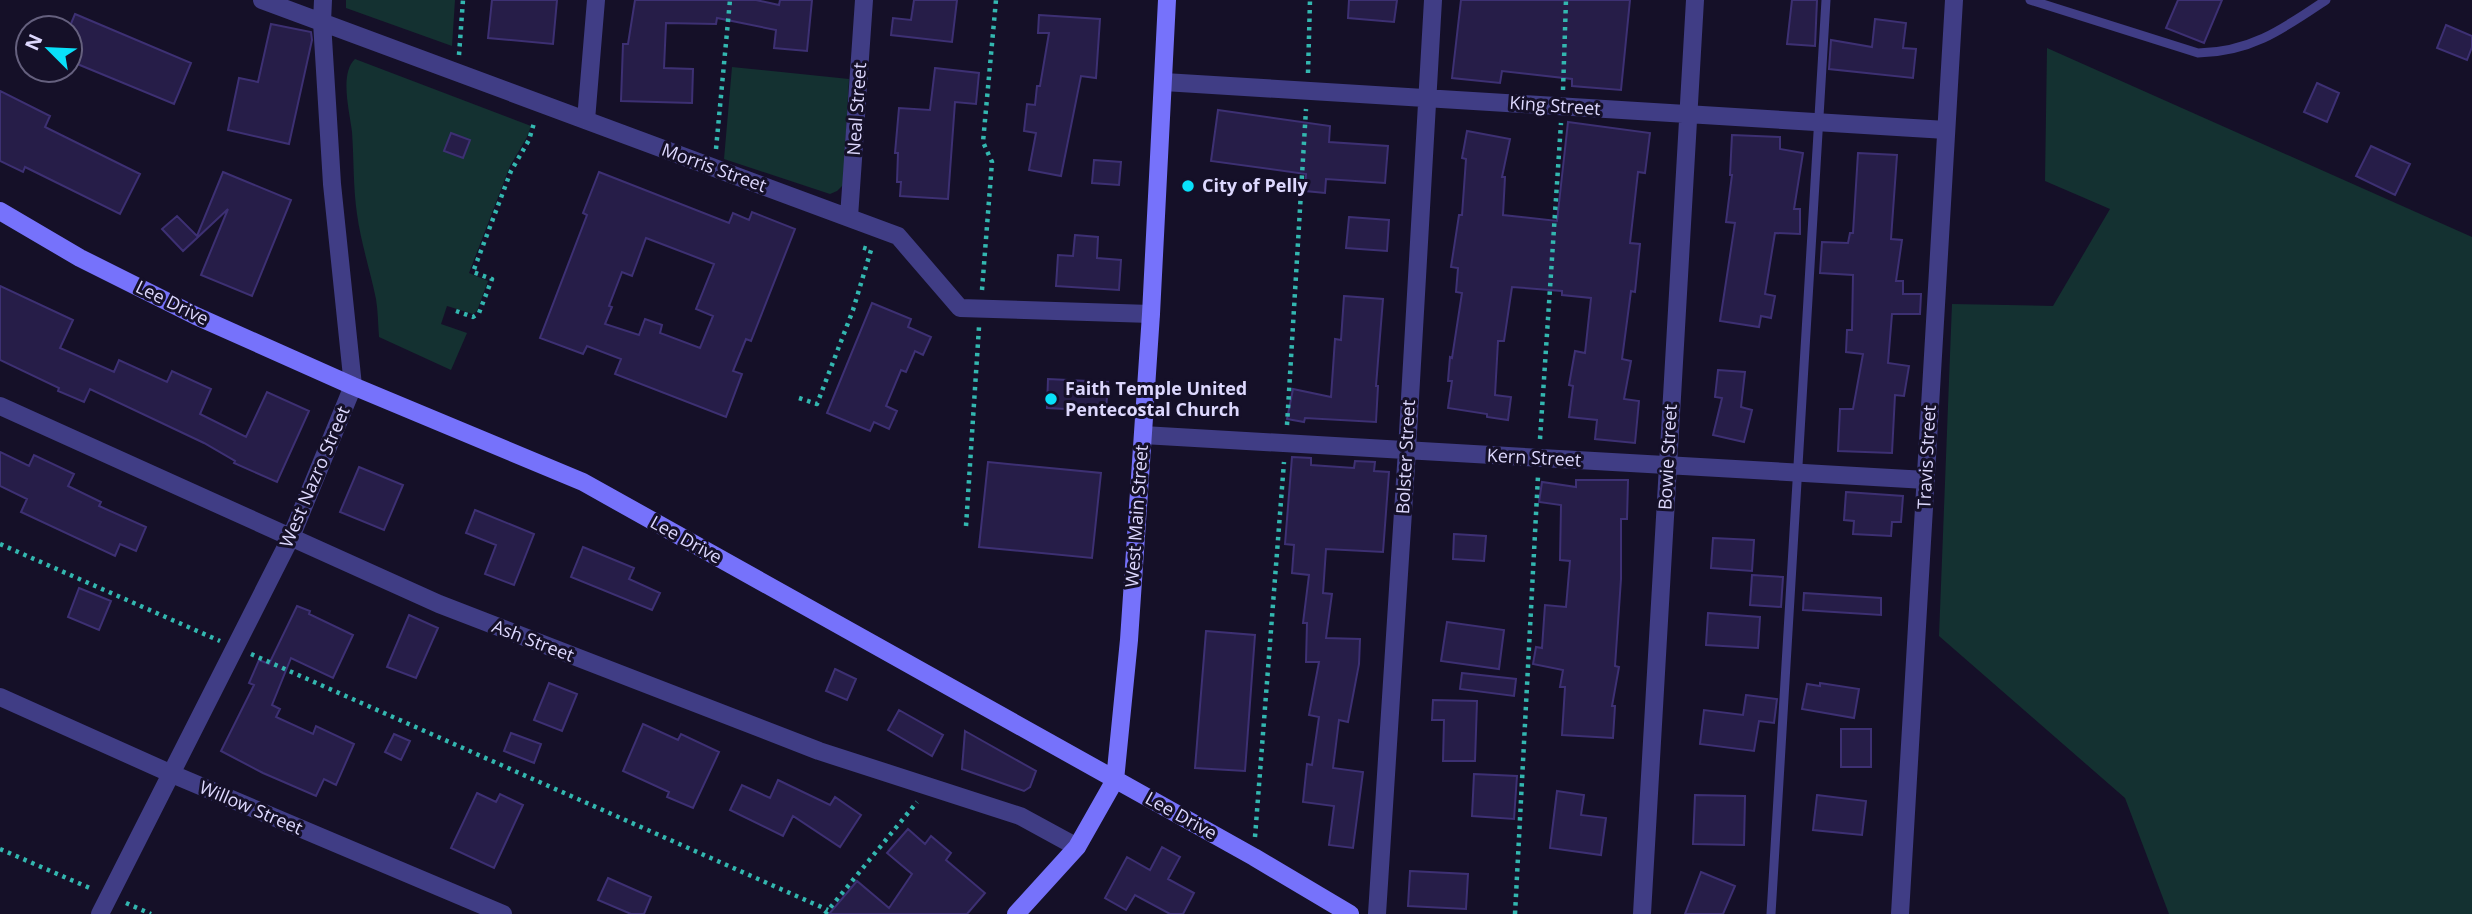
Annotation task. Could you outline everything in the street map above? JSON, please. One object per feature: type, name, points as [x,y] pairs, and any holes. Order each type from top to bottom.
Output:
[{"type":"main road","name":"West Main Street","points":[[1016,914],[1077,847],[1115,780],[1129,640],[1143,435],[1167,0]]},
{"type":"main road","name":"Lee Drive","points":[[0,211],[80,258],[196,316],[353,386],[583,482],[1350,914]]},
{"type":"street","name":"Morris Street","points":[[262,0],[898,236],[960,308],[1151,314]]},
{"type":"street","name":"West Nazro Street","points":[[100,914],[291,537],[353,386],[332,184],[323,0]]},
{"type":"street","points":[[586,120],[596,0]]},
{"type":"street","name":"Neal Street","points":[[849,218],[864,0]]},
{"type":"street","name":"Bolster Street","points":[[1377,914],[1433,0]]},
{"type":"street","name":"Bowie Street","points":[[1642,914],[1695,0]]},
{"type":"street","name":"Travis Street","points":[[1900,914],[1954,0]]},
{"type":"street","name":"King Street","points":[[1164,82],[1946,130]]},
{"type":"street","name":"Ash Street","points":[[0,406],[439,604],[819,751],[1020,816],[1077,847]]},
{"type":"street","name":"Kern Street","points":[[1143,435],[1926,480]]},
{"type":"street","name":"Willow Street","points":[[0,697],[172,774],[503,914]]},
{"type":"lane","points":[[1771,914],[1826,0]]},
{"type":"lane","points":[[2030,0],[2198,53],[2223,52],[2260,42],[2326,0]]},
{"type":"path","points":[[458,72],[463,0]]},
{"type":"path","points":[[714,168],[730,0]]},
{"type":"path","points":[[966,526],[992,162],[983,142],[996,0]]},
{"type":"path","points":[[456,311],[473,317],[479,313],[492,278],[473,272],[511,171],[529,140],[534,123]]},
{"type":"path","points":[[799,398],[817,404],[853,310],[871,250],[861,247]]},
{"type":"path","points":[[0,544],[826,912],[929,788]]},
{"type":"path","points":[[0,849],[151,914]]},
{"type":"green space","points":[[346,0],[455,0],[452,46],[346,8]]},
{"type":"green space","points":[[2047,48],[2472,237],[2472,914],[2169,914],[2125,798],[1939,636],[1952,304],[2053,306],[2110,209],[2045,181]]},
{"type":"green space","points":[[355,59],[531,126],[510,166],[469,273],[488,281],[477,311],[473,314],[447,306],[441,324],[467,333],[451,370],[379,337],[376,299],[361,235],[355,194],[346,84],[350,66]]},
{"type":"green space","points":[[732,67],[849,79],[843,185],[837,191],[830,194],[724,159]]},
{"type":"building","points":[[492,0],[557,0],[553,44],[488,38]]},
{"type":"building","points":[[635,0],[756,0],[779,5],[780,0],[812,0],[807,51],[774,48],[776,30],[717,18],[716,24],[666,23],[664,68],[693,69],[692,103],[621,101],[623,44],[628,44]]},
{"type":"building","points":[[914,0],[957,0],[952,42],[891,35],[893,18],[911,20]]},
{"type":"building","points":[[1349,0],[1397,0],[1394,22],[1348,18]]},
{"type":"building","points":[[1461,0],[1630,0],[1621,90],[1572,86],[1572,79],[1502,71],[1500,83],[1452,78]]},
{"type":"building","points":[[1792,0],[1817,0],[1815,46],[1787,44]]},
{"type":"building","points":[[2178,0],[2222,0],[2204,43],[2166,28]]},
{"type":"building","points":[[1039,15],[1100,19],[1096,78],[1081,76],[1061,176],[1029,170],[1036,133],[1024,131],[1027,104],[1035,105],[1049,33],[1038,33]]},
{"type":"building","points":[[84,18],[191,63],[174,104],[84,67]]},
{"type":"building","points":[[1875,19],[1906,23],[1903,48],[1916,49],[1913,78],[1829,69],[1831,40],[1872,47]]},
{"type":"building","points":[[271,24],[311,32],[312,40],[289,144],[228,130],[239,78],[258,82]]},
{"type":"building","points":[[2446,25],[2472,36],[2472,47],[2467,60],[2437,48]]},
{"type":"building","points":[[935,68],[979,73],[976,104],[955,102],[948,199],[900,196],[901,182],[897,182],[898,153],[895,153],[899,108],[930,110]]},
{"type":"building","points":[[2317,83],[2339,93],[2327,122],[2304,112]]},
{"type":"building","points":[[0,91],[50,116],[45,127],[140,174],[120,214],[25,167],[23,172],[0,161]]},
{"type":"building","points":[[1218,110],[1330,126],[1329,142],[1388,146],[1385,183],[1326,179],[1325,193],[1305,191],[1306,174],[1211,161]]},
{"type":"building","points":[[1568,122],[1650,133],[1645,173],[1638,172],[1630,243],[1640,244],[1635,292],[1631,291],[1622,359],[1631,361],[1624,399],[1639,401],[1635,443],[1595,439],[1597,420],[1569,417],[1573,386],[1569,385],[1575,351],[1585,353],[1591,298],[1562,295],[1562,291],[1512,287],[1504,341],[1498,341],[1495,395],[1511,397],[1508,420],[1448,408],[1452,381],[1448,381],[1450,357],[1452,358],[1462,293],[1456,292],[1458,268],[1451,267],[1459,215],[1462,215],[1466,159],[1462,158],[1467,131],[1510,139],[1502,177],[1505,177],[1503,215],[1557,221]]},
{"type":"building","points":[[451,133],[470,140],[463,158],[444,151]]},
{"type":"building","points":[[1732,135],[1780,137],[1780,149],[1803,153],[1794,209],[1800,209],[1800,234],[1775,233],[1765,294],[1775,296],[1771,318],[1761,316],[1759,327],[1720,321],[1735,223],[1726,222],[1732,175]]},
{"type":"building","points":[[2371,146],[2410,164],[2395,195],[2356,176]]},
{"type":"building","points":[[1858,153],[1897,155],[1891,239],[1902,240],[1896,281],[1903,281],[1903,294],[1921,294],[1920,314],[1892,314],[1888,363],[1909,366],[1904,396],[1895,395],[1892,453],[1838,451],[1840,409],[1853,409],[1863,354],[1846,352],[1847,330],[1852,330],[1853,275],[1820,273],[1822,242],[1848,243],[1850,233],[1853,233]]},
{"type":"building","points":[[1094,160],[1121,162],[1119,185],[1092,183]]},
{"type":"building","points":[[223,172],[291,200],[252,296],[201,275],[228,209],[183,251],[162,229],[177,216],[197,236]]},
{"type":"building","points":[[599,172],[729,223],[733,213],[749,220],[752,212],[795,229],[751,341],[746,339],[733,371],[742,374],[726,417],[615,374],[621,359],[587,346],[583,354],[540,338],[587,215],[583,213]],"holes":[[[646,238],[714,264],[696,309],[713,316],[700,348],[660,333],[662,325],[645,319],[639,335],[605,324],[622,272],[632,276]]]},
{"type":"building","points":[[1349,217],[1389,220],[1387,251],[1346,248]]},
{"type":"building","points":[[1075,235],[1098,237],[1097,258],[1121,260],[1119,290],[1056,286],[1058,255],[1073,256]]},
{"type":"building","points":[[0,286],[73,320],[60,348],[114,372],[119,360],[167,382],[172,371],[211,389],[200,414],[246,437],[267,392],[309,411],[277,482],[234,463],[235,461],[204,443],[90,389],[84,402],[0,360]]},
{"type":"building","points":[[1344,296],[1383,299],[1376,422],[1305,418],[1304,422],[1287,419],[1293,389],[1331,397],[1335,339],[1341,340]]},
{"type":"building","points":[[872,303],[911,319],[908,327],[931,337],[923,355],[915,351],[906,372],[901,370],[886,406],[897,411],[889,429],[874,422],[870,431],[827,413]]},
{"type":"building","points":[[1718,370],[1745,372],[1741,407],[1752,410],[1744,442],[1713,435],[1722,398],[1715,397]]},
{"type":"building","points":[[1048,379],[1108,382],[1106,411],[1047,408]]},
{"type":"building","points":[[0,452],[29,466],[34,455],[74,474],[68,486],[101,502],[99,506],[146,527],[136,551],[120,544],[115,556],[21,512],[27,499],[0,486]]},
{"type":"building","points":[[1292,457],[1311,458],[1311,465],[1354,468],[1355,461],[1375,462],[1374,471],[1389,472],[1383,552],[1326,549],[1323,593],[1332,594],[1326,638],[1360,639],[1359,664],[1348,722],[1339,720],[1333,768],[1363,772],[1353,848],[1329,845],[1334,806],[1303,802],[1307,764],[1312,765],[1319,717],[1309,715],[1319,662],[1306,662],[1307,623],[1303,623],[1309,575],[1292,573],[1294,545],[1285,544]]},
{"type":"building","points":[[988,462],[1101,473],[1092,558],[979,547]]},
{"type":"building","points":[[359,467],[403,485],[384,530],[340,512]]},
{"type":"building","points":[[1576,480],[1628,480],[1627,519],[1621,519],[1621,579],[1615,666],[1619,667],[1612,706],[1615,706],[1613,738],[1562,735],[1565,687],[1560,687],[1563,670],[1533,664],[1536,647],[1542,648],[1545,605],[1566,607],[1570,561],[1560,560],[1561,505],[1539,502],[1542,482],[1576,487]]},
{"type":"building","points":[[1846,492],[1903,496],[1901,522],[1892,522],[1891,536],[1853,534],[1854,521],[1844,520]]},
{"type":"building","points":[[475,510],[534,534],[514,585],[485,574],[496,545],[466,533]]},
{"type":"building","points":[[1454,534],[1486,536],[1484,561],[1453,559]]},
{"type":"building","points":[[1713,538],[1754,540],[1752,571],[1711,568]]},
{"type":"building","points":[[583,547],[634,568],[629,579],[660,593],[652,610],[571,577]]},
{"type":"building","points":[[1752,575],[1783,577],[1781,607],[1750,605]]},
{"type":"building","points":[[79,588],[111,601],[99,630],[68,617]]},
{"type":"building","points":[[1804,593],[1881,598],[1881,615],[1803,610]]},
{"type":"building","points":[[297,606],[353,635],[333,678],[291,658],[272,705],[280,709],[276,717],[313,734],[316,726],[354,744],[336,785],[324,779],[316,796],[221,751],[254,685],[249,683],[259,660],[269,664]]},
{"type":"building","points":[[1708,613],[1760,617],[1758,648],[1706,645]]},
{"type":"building","points":[[409,615],[438,628],[416,678],[387,667]]},
{"type":"building","points":[[1447,622],[1504,630],[1499,669],[1441,661]]},
{"type":"building","points":[[1206,631],[1255,635],[1245,771],[1195,768]]},
{"type":"building","points":[[835,669],[856,679],[847,700],[826,691]]},
{"type":"building","points":[[1462,673],[1516,679],[1514,696],[1460,689]]},
{"type":"building","points":[[549,683],[577,694],[562,731],[534,720]]},
{"type":"building","points":[[1820,683],[1859,689],[1854,718],[1802,709],[1807,684],[1820,686]]},
{"type":"building","points":[[1746,695],[1777,699],[1774,723],[1759,721],[1754,751],[1700,744],[1704,710],[1743,715]]},
{"type":"building","points":[[1433,700],[1477,701],[1475,761],[1443,761],[1444,720],[1432,720]]},
{"type":"building","points":[[899,710],[943,735],[932,756],[888,730]]},
{"type":"building","points":[[643,724],[678,740],[681,734],[719,752],[693,808],[667,797],[669,792],[623,771]]},
{"type":"building","points":[[1841,729],[1871,729],[1871,767],[1841,767]]},
{"type":"building","points":[[965,731],[1036,771],[1030,787],[1024,791],[962,769]]},
{"type":"building","points":[[511,733],[541,744],[534,763],[504,751]]},
{"type":"building","points":[[394,734],[410,741],[401,760],[385,752]]},
{"type":"building","points":[[1474,774],[1517,776],[1514,819],[1472,816]]},
{"type":"building","points":[[778,780],[830,805],[835,797],[861,815],[840,847],[793,816],[783,836],[730,810],[742,785],[770,798]]},
{"type":"building","points":[[1557,791],[1584,795],[1581,815],[1606,818],[1601,855],[1550,848]]},
{"type":"building","points":[[477,793],[496,802],[500,794],[523,805],[494,868],[451,848]]},
{"type":"building","points":[[1695,795],[1745,796],[1744,845],[1693,844]]},
{"type":"building","points":[[1817,795],[1866,801],[1862,835],[1813,830]]},
{"type":"building","points":[[908,829],[925,844],[931,836],[951,853],[946,860],[985,893],[967,914],[829,914],[857,881],[889,908],[912,874],[887,853]]},
{"type":"building","points":[[1162,847],[1180,857],[1168,879],[1194,893],[1183,914],[1170,914],[1135,895],[1126,910],[1105,898],[1127,857],[1150,870]]},
{"type":"building","points":[[1410,871],[1468,874],[1466,909],[1408,906]]},
{"type":"building","points":[[1701,872],[1735,886],[1723,914],[1685,914]]},
{"type":"building","points":[[608,878],[651,897],[644,914],[631,914],[598,900]]},
{"type":"place","name":"City of Pelly","points":[[1188,186]]},
{"type":"place","name":"Faith Temple United Pentecostal Church","points":[[1051,399]]}]
